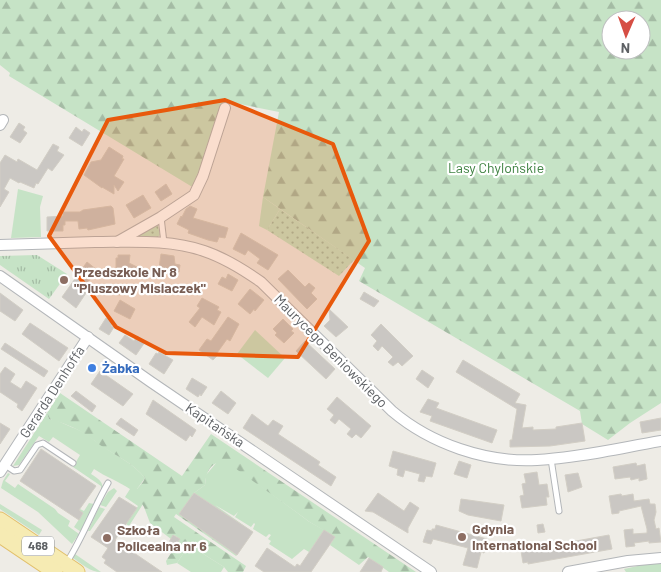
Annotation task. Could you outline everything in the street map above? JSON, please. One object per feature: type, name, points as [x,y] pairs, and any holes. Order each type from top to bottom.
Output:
[{"type":"main road","name":"468","points":[[0,520],[66,570]]},
{"type":"main road","name":"468","points":[[0,535],[66,570]]},
{"type":"street","points":[[117,242],[194,195],[225,108]]},
{"type":"street","name":"Maurycego Beniowskiego","points":[[0,244],[164,243],[205,252],[237,267],[261,282],[392,411],[406,423],[452,446],[480,454],[518,460],[551,459],[661,441]]},
{"type":"street","name":"Kapitańska","points":[[0,276],[430,572]]},
{"type":"street","name":"Gerarda Denhoffa","points":[[2,469],[88,337]]},
{"type":"street","points":[[568,572],[628,561],[661,558]]},
{"type":"lane","points":[[161,216],[164,243]]},
{"type":"lane","points":[[2,469],[20,470],[36,445],[40,443],[43,443],[73,463]]},
{"type":"lane","points":[[551,459],[559,510]]},
{"type":"lane","points":[[66,570],[108,483]]},
{"type":"highlighted area","points":[[225,100],[333,144],[369,241],[298,357],[166,353],[116,327],[49,236],[108,120]]},
{"type":"green space","name":"Lasy Chylońskie","points":[[0,0],[661,0],[661,403],[608,440],[582,424],[580,411],[359,281],[365,268],[263,197],[279,112],[230,102],[194,188],[9,76],[10,73],[0,65]]},
{"type":"green space","points":[[18,189],[43,196],[40,207],[41,237],[11,238]]},
{"type":"green space","points":[[263,197],[280,209],[267,230],[259,226]]},
{"type":"green space","points":[[280,209],[354,260],[339,276],[267,230]]},
{"type":"green space","points":[[156,225],[160,235],[157,238],[133,237]]},
{"type":"green space","points":[[37,255],[67,274],[49,299],[0,265],[0,256]]},
{"type":"green space","points":[[255,330],[285,358],[268,378],[237,354]]},
{"type":"green space","points":[[60,393],[182,476],[211,434],[416,572],[389,572],[368,557],[359,565],[330,545],[335,537],[308,521],[228,463],[222,462],[211,467],[208,471],[205,485],[194,493],[179,514],[237,555],[176,514],[174,517],[246,566],[243,572],[228,572],[224,567],[189,545],[177,563],[167,565],[166,561],[180,539],[174,535],[171,539],[150,523],[144,507],[137,496],[137,489],[145,478],[130,464],[84,433],[49,419],[47,413]]},
{"type":"green space","points":[[47,413],[49,419],[56,420],[85,434],[130,464],[145,478],[137,489],[143,504],[129,526],[126,524],[138,506],[125,497],[130,489],[94,469],[91,474],[102,483],[102,489],[95,502],[101,486],[73,467],[80,455],[53,437],[49,442],[39,436],[19,465],[13,466]]},
{"type":"green space","points":[[217,462],[228,462],[308,521],[324,530],[309,552],[304,549],[292,559],[269,544],[271,541],[268,539],[271,535],[269,534],[266,537],[253,529],[254,523],[251,527],[235,517],[238,512],[234,516],[215,505],[253,532],[194,493],[205,485],[206,475]]},
{"type":"green space","points":[[8,473],[10,474],[5,481],[15,488],[18,484],[70,521],[68,526],[79,534],[72,544],[38,512],[1,488]]},
{"type":"green space","points":[[114,488],[117,491],[106,507],[100,505],[108,492]]},
{"type":"green space","points":[[89,503],[94,504],[81,532],[74,527],[83,513],[79,510],[84,511]]},
{"type":"green space","points":[[0,504],[42,530],[39,535],[0,509]]},
{"type":"green space","points":[[99,507],[105,509],[90,531],[88,531]]},
{"type":"green space","points":[[189,545],[224,567],[221,572],[191,572],[177,563]]},
{"type":"green space","points":[[75,554],[101,572],[93,571],[83,565],[73,558]]},
{"type":"green space","points":[[661,562],[661,572],[626,572],[624,569]]},
{"type":"building","points":[[19,123],[25,127],[23,130],[27,133],[20,143],[10,137]]},
{"type":"building","points":[[76,127],[82,132],[84,129],[90,133],[82,146],[69,138]]},
{"type":"building","points":[[53,144],[59,147],[57,151],[64,155],[52,171],[48,168],[34,188],[10,178],[4,189],[9,192],[0,207],[0,163],[5,155],[17,162],[18,159],[37,170]]},
{"type":"building","points":[[109,147],[123,156],[122,159],[124,159],[114,176],[124,182],[118,191],[114,185],[114,194],[84,175],[91,162],[101,160]]},
{"type":"building","points":[[166,184],[172,194],[161,201],[155,192]]},
{"type":"building","points":[[143,195],[151,208],[134,218],[126,205]]},
{"type":"building","points":[[111,206],[113,208],[115,224],[88,230],[87,228],[79,229],[78,221],[65,221],[63,231],[47,231],[47,217],[63,216],[63,212],[80,212]]},
{"type":"building","points":[[190,206],[197,209],[193,218],[228,228],[225,238],[219,237],[217,242],[208,240],[188,233],[189,230],[177,224]]},
{"type":"building","points":[[241,233],[278,255],[268,270],[257,263],[260,259],[248,250],[245,255],[233,249]]},
{"type":"building","points":[[161,254],[174,256],[175,264],[180,265],[179,272],[159,268]]},
{"type":"building","points":[[118,255],[130,255],[129,263],[141,269],[116,269],[116,258],[118,258]]},
{"type":"building","points":[[87,262],[97,270],[82,290],[86,293],[76,308],[62,297]]},
{"type":"building","points":[[288,270],[305,287],[309,283],[315,288],[311,293],[317,299],[307,309],[278,279]]},
{"type":"building","points":[[228,274],[238,280],[232,291],[218,284],[222,277],[226,279]]},
{"type":"building","points":[[100,287],[120,288],[120,295],[99,290]]},
{"type":"building","points":[[250,289],[264,300],[250,314],[238,304]]},
{"type":"building","points":[[364,292],[379,301],[374,307],[360,299]]},
{"type":"building","points":[[0,293],[23,310],[15,321],[0,311]]},
{"type":"building","points":[[202,298],[219,307],[217,310],[221,312],[214,325],[202,317],[195,327],[189,322],[200,308],[197,306]]},
{"type":"building","points":[[120,300],[135,309],[130,319],[114,311]]},
{"type":"building","points":[[329,309],[348,327],[336,337],[324,326],[330,320]]},
{"type":"building","points":[[228,317],[239,324],[230,341],[227,339],[213,360],[199,350],[207,339],[211,341]]},
{"type":"building","points":[[106,318],[113,322],[111,326],[114,327],[109,335],[99,329]]},
{"type":"building","points":[[283,319],[293,329],[291,331],[294,333],[284,343],[275,335],[277,333],[273,329]]},
{"type":"building","points":[[30,323],[68,348],[59,361],[22,334]]},
{"type":"building","points":[[381,324],[413,356],[402,366],[398,362],[393,366],[388,362],[393,357],[382,346],[378,351],[373,346],[377,341],[371,335]]},
{"type":"building","points":[[125,335],[134,341],[137,336],[145,342],[136,355],[119,343]]},
{"type":"building","points":[[305,341],[335,369],[326,379],[296,351]]},
{"type":"building","points":[[5,343],[48,371],[44,377],[1,349]]},
{"type":"building","points":[[159,352],[173,360],[164,374],[149,364],[156,353],[158,354]]},
{"type":"building","points":[[463,360],[520,394],[515,403],[526,405],[522,428],[533,427],[533,430],[556,429],[556,427],[582,423],[585,441],[550,446],[510,447],[517,409],[456,372]]},
{"type":"building","points":[[5,367],[15,374],[10,382],[21,389],[26,381],[37,388],[22,411],[17,407],[18,404],[0,392],[0,374]]},
{"type":"building","points":[[422,370],[434,378],[428,388],[416,379]]},
{"type":"building","points":[[100,371],[133,394],[123,406],[91,384]]},
{"type":"building","points":[[192,378],[207,387],[201,396],[200,394],[198,397],[186,389]]},
{"type":"building","points":[[76,391],[96,406],[92,412],[71,396]]},
{"type":"building","points":[[221,391],[236,403],[228,414],[212,403]]},
{"type":"building","points":[[337,397],[371,426],[361,438],[356,434],[352,438],[347,434],[351,429],[339,419],[335,424],[330,420],[334,415],[327,409]]},
{"type":"building","points":[[428,399],[439,403],[436,408],[497,430],[492,443],[430,421],[432,416],[420,412]]},
{"type":"building","points":[[153,400],[196,430],[192,437],[190,435],[186,441],[146,414]]},
{"type":"building","points":[[252,414],[268,426],[273,420],[283,426],[278,434],[320,462],[318,465],[336,477],[331,486],[243,428]]},
{"type":"building","points":[[121,418],[138,430],[134,436],[116,424]]},
{"type":"building","points":[[661,418],[661,430],[642,433],[640,422]]},
{"type":"building","points":[[0,423],[10,429],[0,444]]},
{"type":"building","points":[[41,449],[96,486],[79,510],[83,513],[79,520],[20,481]]},
{"type":"building","points":[[393,451],[436,463],[432,477],[426,476],[424,482],[418,481],[420,474],[405,470],[403,477],[397,475],[398,469],[389,466]]},
{"type":"building","points":[[459,461],[471,465],[467,478],[454,474]]},
{"type":"building","points":[[636,463],[637,466],[645,464],[647,479],[639,481],[639,478],[631,480],[630,477],[615,479],[613,467]]},
{"type":"building","points":[[537,472],[539,485],[547,484],[549,497],[546,497],[547,505],[522,508],[520,496],[524,495],[522,484],[526,483],[524,474]]},
{"type":"building","points":[[578,473],[582,487],[568,492],[565,475]]},
{"type":"building","points":[[194,493],[253,532],[237,555],[179,514]]},
{"type":"building","points":[[378,493],[404,511],[410,502],[419,508],[408,528],[408,533],[373,512],[365,511]]},
{"type":"building","points":[[621,494],[622,496],[633,494],[634,501],[649,499],[650,504],[655,504],[654,520],[656,529],[659,528],[661,542],[634,543],[635,546],[626,547],[624,530],[633,529],[633,534],[647,533],[647,529],[641,506],[612,514],[609,496]]},
{"type":"building","points":[[119,497],[137,508],[115,540],[162,572],[117,572],[104,563],[106,560],[102,557],[108,548],[91,537]]},
{"type":"building","points":[[461,499],[504,505],[501,521],[468,515],[459,511]]},
{"type":"building","points":[[543,524],[545,532],[538,533],[537,525]]},
{"type":"building","points":[[436,525],[487,539],[484,553],[481,552],[477,568],[463,565],[468,548],[433,539],[431,544],[423,542],[427,530],[432,531]]},
{"type":"building","points":[[324,530],[335,537],[311,572],[264,572],[255,566],[267,548],[295,567],[297,564],[300,566]]},
{"type":"building","points":[[173,535],[180,539],[174,548],[168,544]]},
{"type":"building","points":[[609,535],[612,549],[528,564],[528,562],[523,563],[521,551]]},
{"type":"building","points":[[369,558],[383,567],[381,572],[360,572]]},
{"type":"place","name":"Przedszkole Nr 8 \"Pluszowy Misiaczek\"","points":[[64,280]]},
{"type":"place","name":"Żabka","points":[[92,368]]},
{"type":"place","name":"Gdynia International School","points":[[462,537]]},
{"type":"place","name":"Szkoła Policealna nr 6","points":[[107,538]]}]
